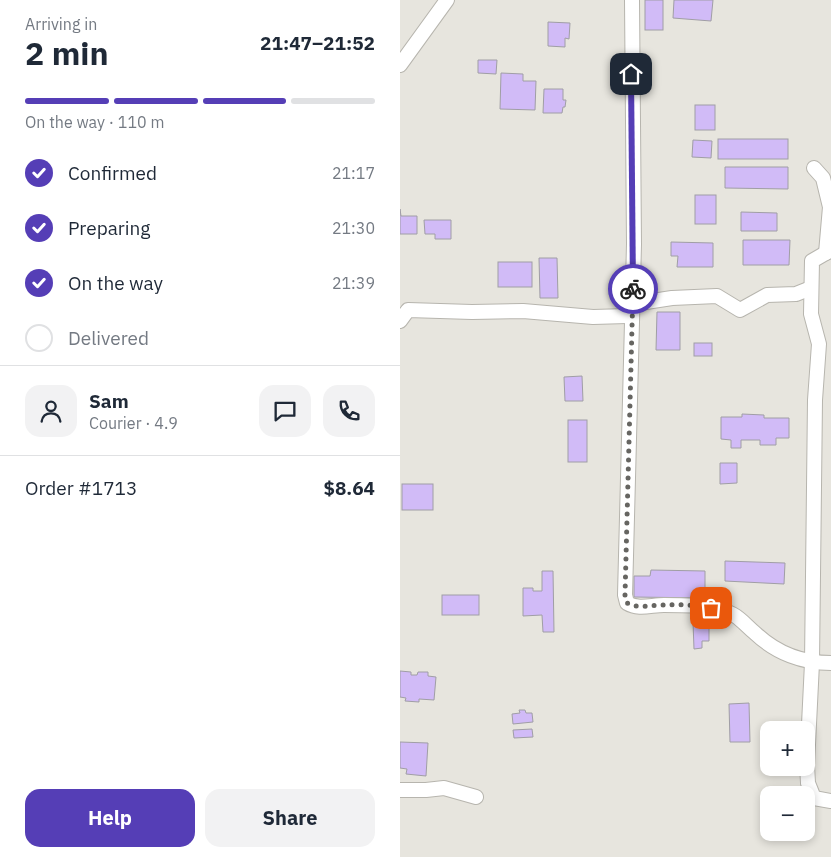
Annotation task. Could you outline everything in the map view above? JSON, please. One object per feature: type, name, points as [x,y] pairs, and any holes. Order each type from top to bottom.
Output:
[{"type":"street","points":[[400,65],[447,0]]},
{"type":"street","points":[[632,0],[633,304],[625,595],[627,603],[635,607],[662,605],[699,606],[722,610],[739,617],[755,634],[773,648],[812,663],[831,663]]},
{"type":"street","points":[[814,168],[823,178],[830,208],[829,252],[812,261],[810,314],[819,344],[815,400],[812,663],[808,783],[814,798],[831,801]]},
{"type":"street","points":[[633,304],[672,298],[717,296],[740,310],[767,295],[796,294],[811,288]]},
{"type":"street","points":[[400,321],[408,310],[523,311],[592,317],[627,316],[633,304]]},
{"type":"street","points":[[400,790],[444,788],[476,797]]},
{"type":"building","points":[[645,0],[663,0],[663,30],[645,30]]},
{"type":"building","points":[[674,0],[713,0],[711,21],[673,18]]},
{"type":"building","points":[[548,22],[570,23],[569,39],[565,38],[565,47],[548,46]]},
{"type":"building","points":[[478,60],[497,60],[496,74],[478,73]]},
{"type":"building","points":[[501,73],[523,74],[523,81],[536,81],[535,110],[500,109]]},
{"type":"building","points":[[544,89],[563,89],[563,100],[566,100],[562,113],[543,113]]},
{"type":"building","points":[[695,105],[715,105],[715,130],[695,130]]},
{"type":"building","points":[[718,139],[788,139],[788,159],[718,159]]},
{"type":"building","points":[[693,140],[712,141],[711,158],[692,157]]},
{"type":"building","points":[[725,167],[788,167],[788,189],[725,188]]},
{"type":"building","points":[[695,195],[716,195],[716,224],[695,224]]},
{"type":"building","points":[[400,209],[401,216],[417,216],[417,234],[400,234]]},
{"type":"building","points":[[741,212],[777,213],[777,231],[741,231]]},
{"type":"building","points":[[424,220],[451,220],[451,239],[435,239],[435,234],[425,234]]},
{"type":"building","points":[[743,240],[790,240],[789,265],[743,265]]},
{"type":"building","points":[[671,242],[713,243],[713,267],[677,267],[678,256],[671,256]]},
{"type":"building","points":[[539,258],[557,258],[558,298],[540,298]]},
{"type":"building","points":[[498,262],[532,262],[532,287],[498,287]]},
{"type":"building","points":[[657,312],[680,312],[680,350],[656,350]]},
{"type":"building","points":[[694,343],[712,343],[712,356],[694,356]]},
{"type":"building","points":[[582,376],[583,401],[565,401],[564,377]]},
{"type":"building","points":[[742,414],[764,415],[764,418],[789,418],[789,438],[776,438],[776,445],[760,445],[760,440],[741,440],[741,448],[731,448],[731,440],[721,439],[721,417],[742,417]]},
{"type":"building","points":[[568,420],[587,420],[587,462],[568,462]]},
{"type":"building","points":[[720,463],[737,463],[737,483],[720,484]]},
{"type":"building","points":[[402,484],[433,484],[433,510],[402,510]]},
{"type":"building","points":[[725,561],[785,563],[784,584],[725,581]]},
{"type":"building","points":[[651,570],[705,571],[705,598],[634,597],[634,576],[650,576]]},
{"type":"building","points":[[542,571],[553,571],[554,632],[543,632],[542,615],[523,616],[523,588],[533,588],[533,591],[542,591]]},
{"type":"building","points":[[442,595],[479,595],[479,615],[442,615]]},
{"type":"building","points":[[693,622],[709,623],[709,641],[702,641],[702,648],[694,649]]},
{"type":"building","points":[[400,671],[411,672],[411,675],[417,675],[418,672],[428,672],[428,676],[436,677],[434,700],[419,699],[419,702],[405,701],[406,698],[400,697]]},
{"type":"building","points":[[749,703],[750,742],[730,742],[729,704]]},
{"type":"building","points":[[519,710],[532,713],[533,722],[513,724],[512,714],[520,713]]},
{"type":"building","points":[[532,729],[533,737],[514,738],[513,730]]},
{"type":"building","points":[[400,742],[428,743],[426,776],[406,774],[407,769],[400,768]]},
{"type":"way so far","points":[[633,289],[625,595],[627,603],[635,607],[662,605],[711,608]]},
{"type":"route","points":[[631,74],[633,289]]}]
